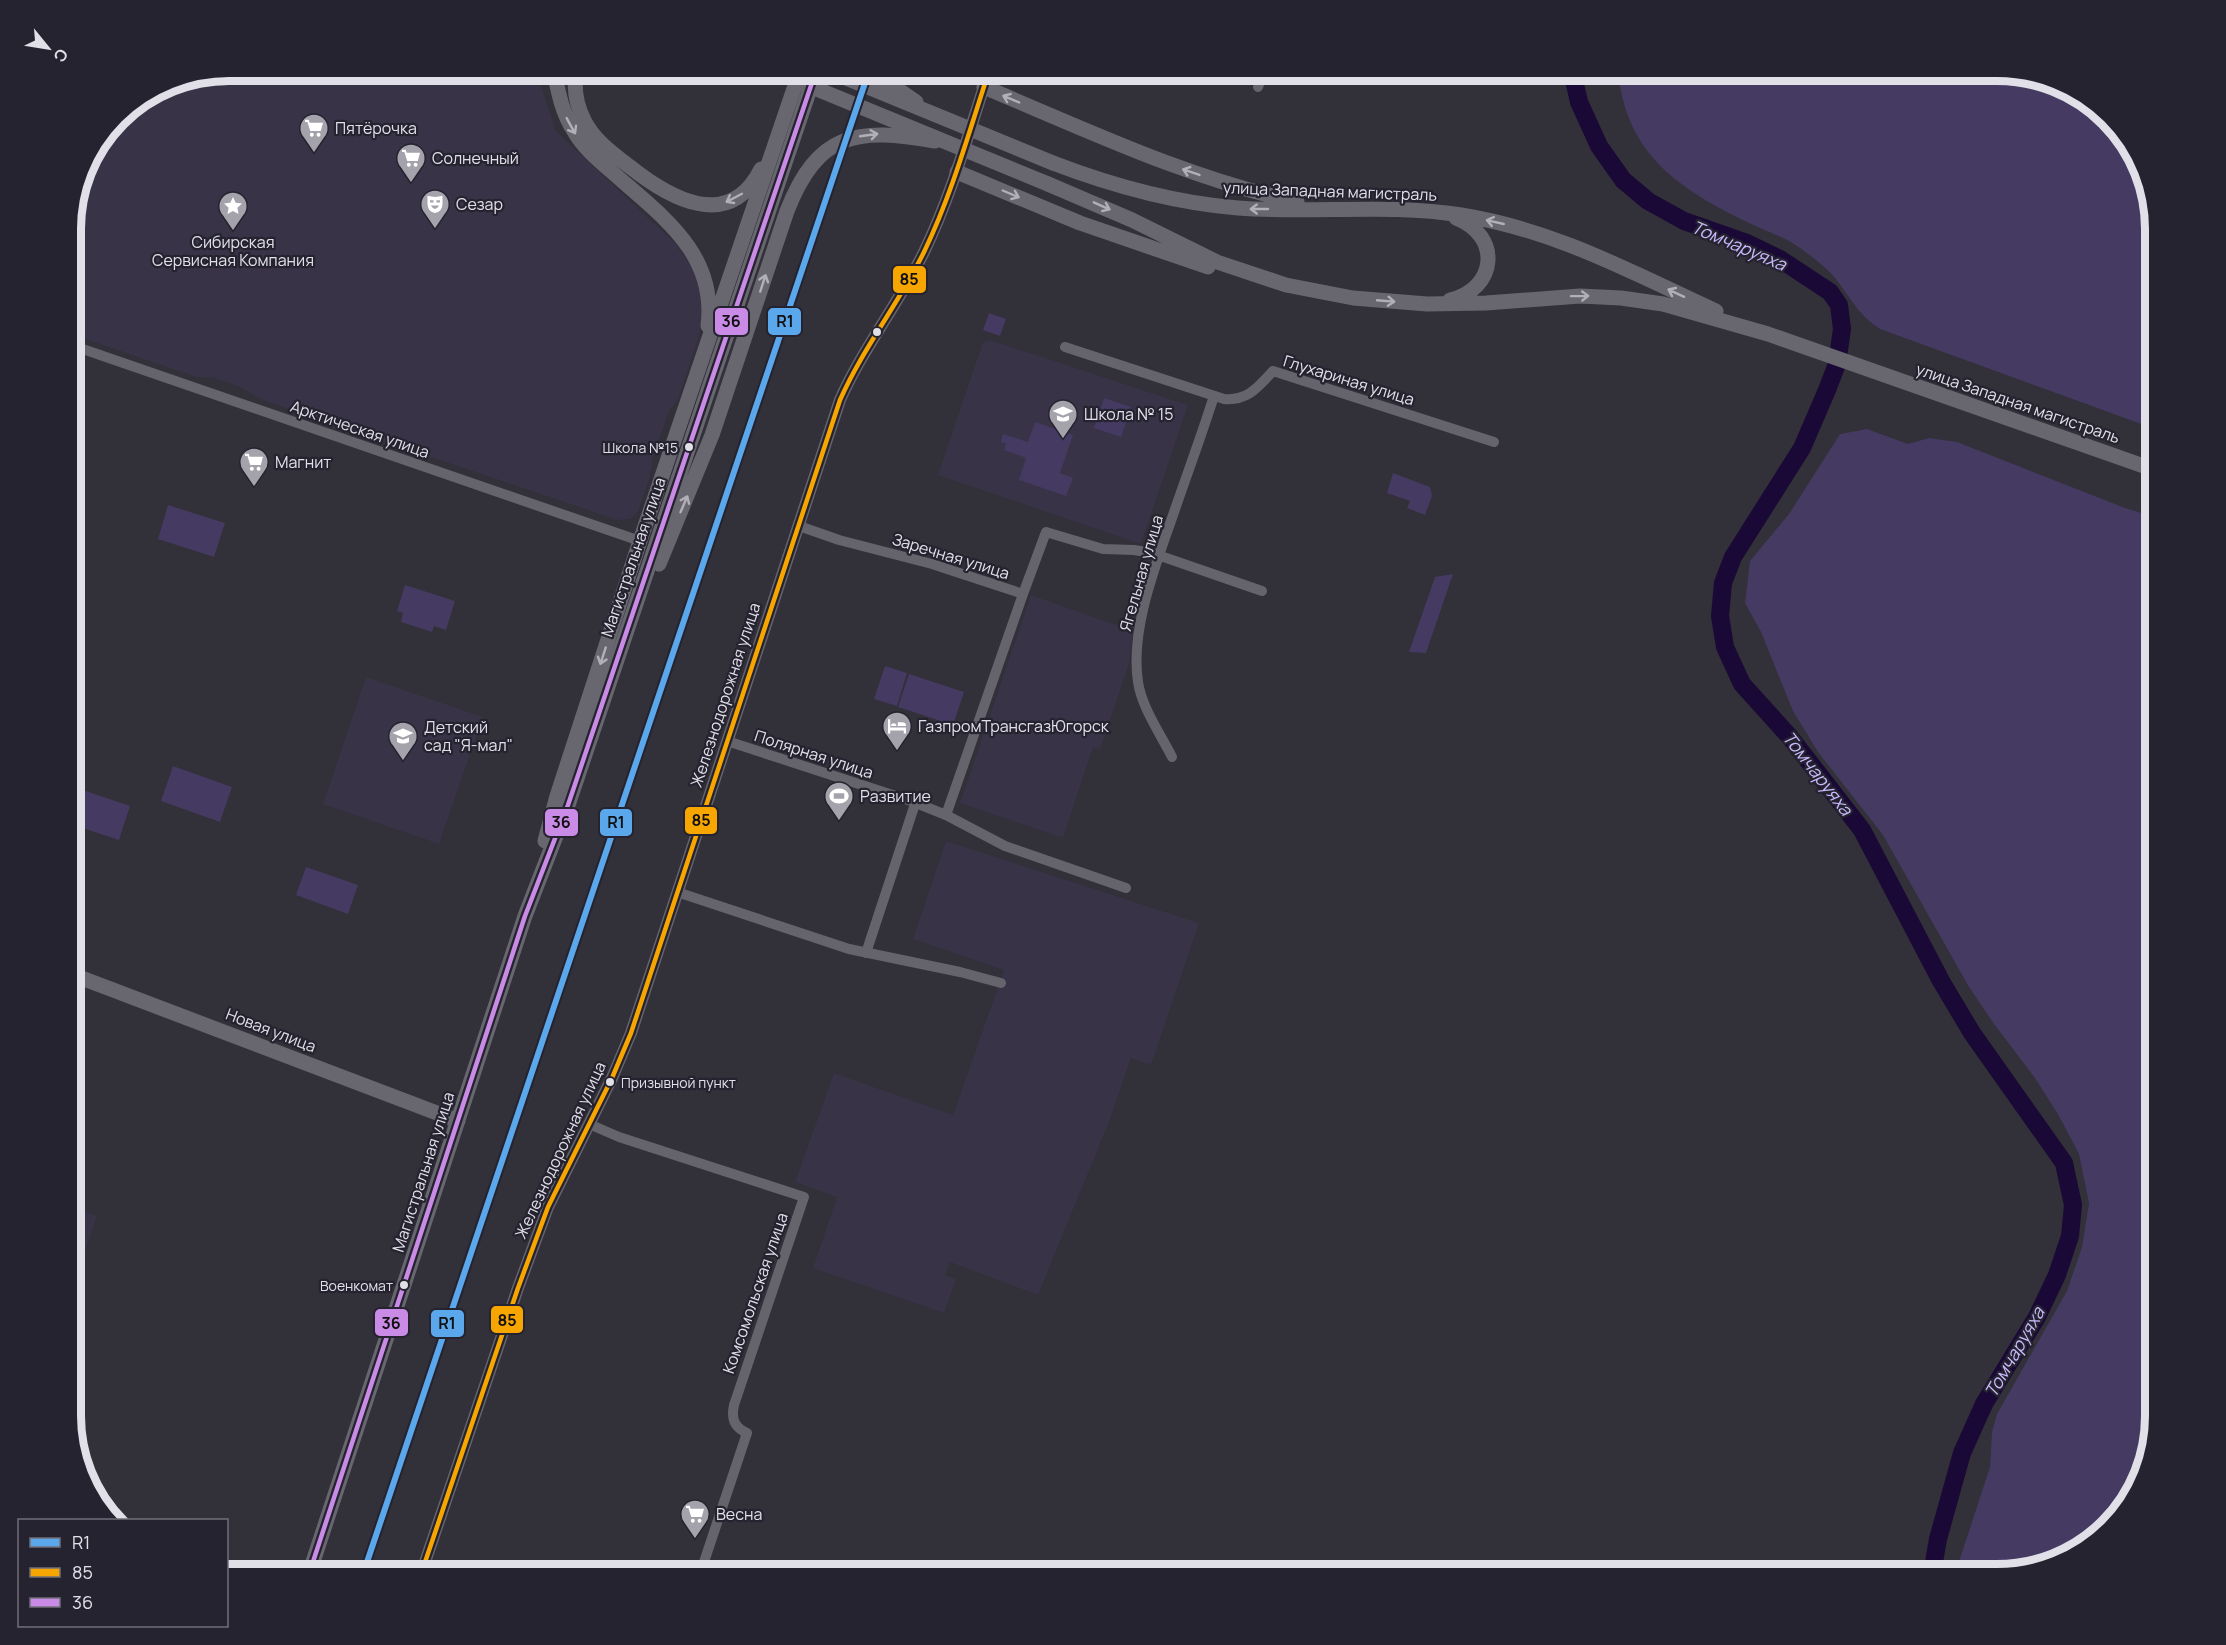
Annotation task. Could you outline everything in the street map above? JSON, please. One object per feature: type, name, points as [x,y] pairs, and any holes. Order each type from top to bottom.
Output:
[{"type":"main road","points":[[557,81],[567,119],[585,147],[660,214],[695,254],[704,277],[709,309],[699,369]]},
{"type":"main road","points":[[576,81],[575,93],[579,109],[585,122],[603,144],[635,171],[664,191],[682,200],[713,205],[730,201],[745,192],[752,183],[764,162],[776,126],[792,95]]},
{"type":"main road","name":"Магистральная улица","points":[[525,916],[557,796],[640,541],[796,81]]},
{"type":"main road","points":[[799,81],[947,143]]},
{"type":"main road","name":"Магистральная улица","points":[[313,1564],[525,916],[586,753],[812,81]]},
{"type":"main road","points":[[855,81],[942,117]]},
{"type":"main road","points":[[887,81],[903,95],[942,117]]},
{"type":"main road","points":[[984,87],[1116,145],[1175,167],[1262,194],[1329,209]]},
{"type":"main road","name":"улица Западная магистраль","points":[[942,117],[1053,163],[1123,187],[1203,204],[1240,208],[1436,211],[1506,224],[1578,247],[1768,334],[1802,347],[2145,466]]},
{"type":"main road","points":[[586,753],[615,686],[649,588],[704,456],[787,211],[799,184],[819,156],[848,139],[875,134],[898,135],[947,143]]},
{"type":"main road","name":"улица Западная магистраль","points":[[947,143],[1132,220],[1217,262],[1261,278],[1328,294],[1384,302],[1427,304],[1468,304],[1570,296],[1621,298],[1673,307],[1768,334]]},
{"type":"main road","points":[[957,172],[1080,223],[1233,276],[1264,286],[1328,294]]},
{"type":"main road","points":[[1427,304],[1458,298],[1470,293],[1485,274],[1488,260],[1485,243],[1474,227],[1436,211]]},
{"type":"main road","name":"Новая улица","points":[[81,978],[458,1120]]},
{"type":"street","name":"Железнодорожная улица","points":[[425,1564],[548,1207],[612,1078],[631,1033],[819,460],[848,381],[912,275],[937,225],[957,172],[986,81]]},
{"type":"street","points":[[1258,87],[1260,81]]},
{"type":"street","name":"Глухариная улица","points":[[1065,347],[1214,396],[1232,399],[1254,392],[1273,371],[1494,442]]},
{"type":"street","name":"Арктическая улица","points":[[81,348],[640,541]]},
{"type":"street","name":"Ягельная улица","points":[[1172,757],[1142,697],[1136,665],[1140,624],[1159,555],[1214,396]]},
{"type":"street","name":"Заречная улица","points":[[798,526],[839,540],[932,564],[1023,594],[1046,532],[1103,549],[1144,551],[1159,555],[1262,591]]},
{"type":"street","points":[[946,815],[1023,594]]},
{"type":"street","name":"Полярная улица","points":[[727,741],[946,815],[1005,846],[1126,888]]},
{"type":"street","points":[[866,953],[915,804]]},
{"type":"street","points":[[677,892],[831,944],[1001,983]]},
{"type":"street","name":"Комсомольская улица","points":[[589,1124],[619,1137],[804,1197],[734,1405],[733,1418],[736,1426],[747,1433],[704,1564]]},
{"type":"shaded area","points":[[539,81],[556,131],[676,244],[693,269],[700,293],[702,314],[700,333],[678,399],[669,411],[638,511],[630,519],[617,520],[260,399],[240,387],[214,378],[196,377],[81,337],[81,220],[86,191],[96,164],[124,124],[155,101],[173,92],[210,82]]},
{"type":"shaded area","points":[[1620,81],[2006,81],[2044,89],[2071,101],[2102,124],[2114,139],[2130,164],[2140,191],[2145,229],[2145,425],[1880,329],[1860,312],[1835,278],[1817,260],[1786,239],[1751,224],[1702,198],[1661,167],[1645,148],[1632,126],[1623,101]]},
{"type":"shaded area","points":[[989,313],[1006,319],[1000,336],[983,330]]},
{"type":"shaded area","name":"Школа № 15","points":[[990,340],[1188,405],[1141,544],[938,475],[983,342]]},
{"type":"shaded area","points":[[1104,398],[1131,407],[1121,437],[1094,428]]},
{"type":"shaded area","points":[[1035,422],[1073,435],[1060,473],[1073,478],[1066,496],[1019,480],[1026,458],[1004,450],[1006,444],[1001,442],[1003,434],[1028,442]]},
{"type":"shaded area","points":[[1867,429],[1908,444],[1929,438],[1957,442],[2145,514],[2144,1435],[2134,1472],[2125,1490],[2102,1521],[2062,1549],[2016,1563],[1958,1564],[1990,1467],[1992,1432],[1997,1414],[2067,1291],[2082,1247],[2089,1203],[2079,1154],[2059,1116],[2035,1078],[1969,987],[1883,835],[1818,752],[1793,711],[1761,632],[1745,603],[1750,561],[1789,514],[1840,434]]},
{"type":"shaded area","points":[[1393,473],[1430,487],[1432,496],[1425,515],[1407,508],[1410,501],[1387,493]]},
{"type":"shaded area","points":[[168,505],[225,523],[214,557],[158,539]]},
{"type":"shaded area","points":[[1453,574],[1426,653],[1409,652],[1435,577]]},
{"type":"shaded area","points":[[405,585],[455,601],[446,630],[434,626],[432,632],[401,622],[403,613],[397,611]]},
{"type":"shaded area","points":[[1031,595],[1133,631],[1129,664],[1100,749],[1093,747],[1063,838],[960,803]]},
{"type":"shaded area","points":[[885,666],[907,673],[897,706],[874,699]]},
{"type":"shaded area","points":[[909,674],[964,692],[953,725],[898,707]]},
{"type":"shaded area","name":"Детский сад \"Я-мал\"","points":[[366,677],[483,717],[439,844],[323,804]]},
{"type":"shaded area","points":[[173,766],[232,787],[220,822],[161,801]]},
{"type":"shaded area","points":[[81,789],[130,806],[119,840],[81,827]]},
{"type":"shaded area","points":[[946,841],[1199,923],[1151,1065],[1131,1058],[1109,1122],[1038,1295],[950,1262],[945,1275],[956,1279],[944,1313],[813,1268],[837,1197],[795,1182],[834,1073],[953,1115],[1004,970],[913,939]]},
{"type":"shaded area","points":[[306,867],[358,885],[348,914],[296,895]]},
{"type":"shaded area","points":[[81,1210],[97,1216],[81,1263]]},
{"type":"waterway","name":"Томчаруяха","points":[[1574,81],[1579,102],[1599,146],[1623,180],[1648,201],[1684,221],[1747,243],[1780,259],[1830,292],[1839,305],[1842,329],[1837,364],[1827,390],[1802,448],[1733,557],[1723,583],[1720,616],[1725,647],[1742,684],[1789,736],[1862,830],[1941,981],[1972,1033],[2064,1163],[2073,1205],[2070,1236],[2057,1275],[2037,1317],[1984,1404],[1962,1453],[1938,1539],[1934,1564]]},
{"type":"transit line","name":"36","points":[[312,1564],[525,916],[568,805],[813,81]]},
{"type":"transit line","name":"R1","points":[[366,1564],[866,81]]},
{"type":"transit line","name":"85","points":[[424,1564],[518,1288],[548,1207],[612,1078],[631,1033],[840,400],[859,362],[924,252],[960,163],[986,81]]},
{"type":"place","name":"Пятёрочка","points":[[314,154]]},
{"type":"place","name":"Солнечный","points":[[411,184]]},
{"type":"place","name":"Сезар","points":[[435,230]]},
{"type":"place","name":"Сибирская Сервисная Компания","points":[[233,232]]},
{"type":"place","name":"Школа № 15","points":[[1063,440]]},
{"type":"place","name":"Школа №15","points":[[689,447]]},
{"type":"place","name":"Магнит","points":[[254,488]]},
{"type":"place","name":"ГазпромТрансгазЮгорск","points":[[897,752]]},
{"type":"place","name":"Детский сад \"Я-мал\"","points":[[403,762]]},
{"type":"place","name":"Развитие","points":[[839,822]]},
{"type":"place","name":"Призывной пункт","points":[[610,1082]]},
{"type":"place","name":"Военкомат","points":[[404,1285]]},
{"type":"place","name":"Весна","points":[[695,1540]]}]
